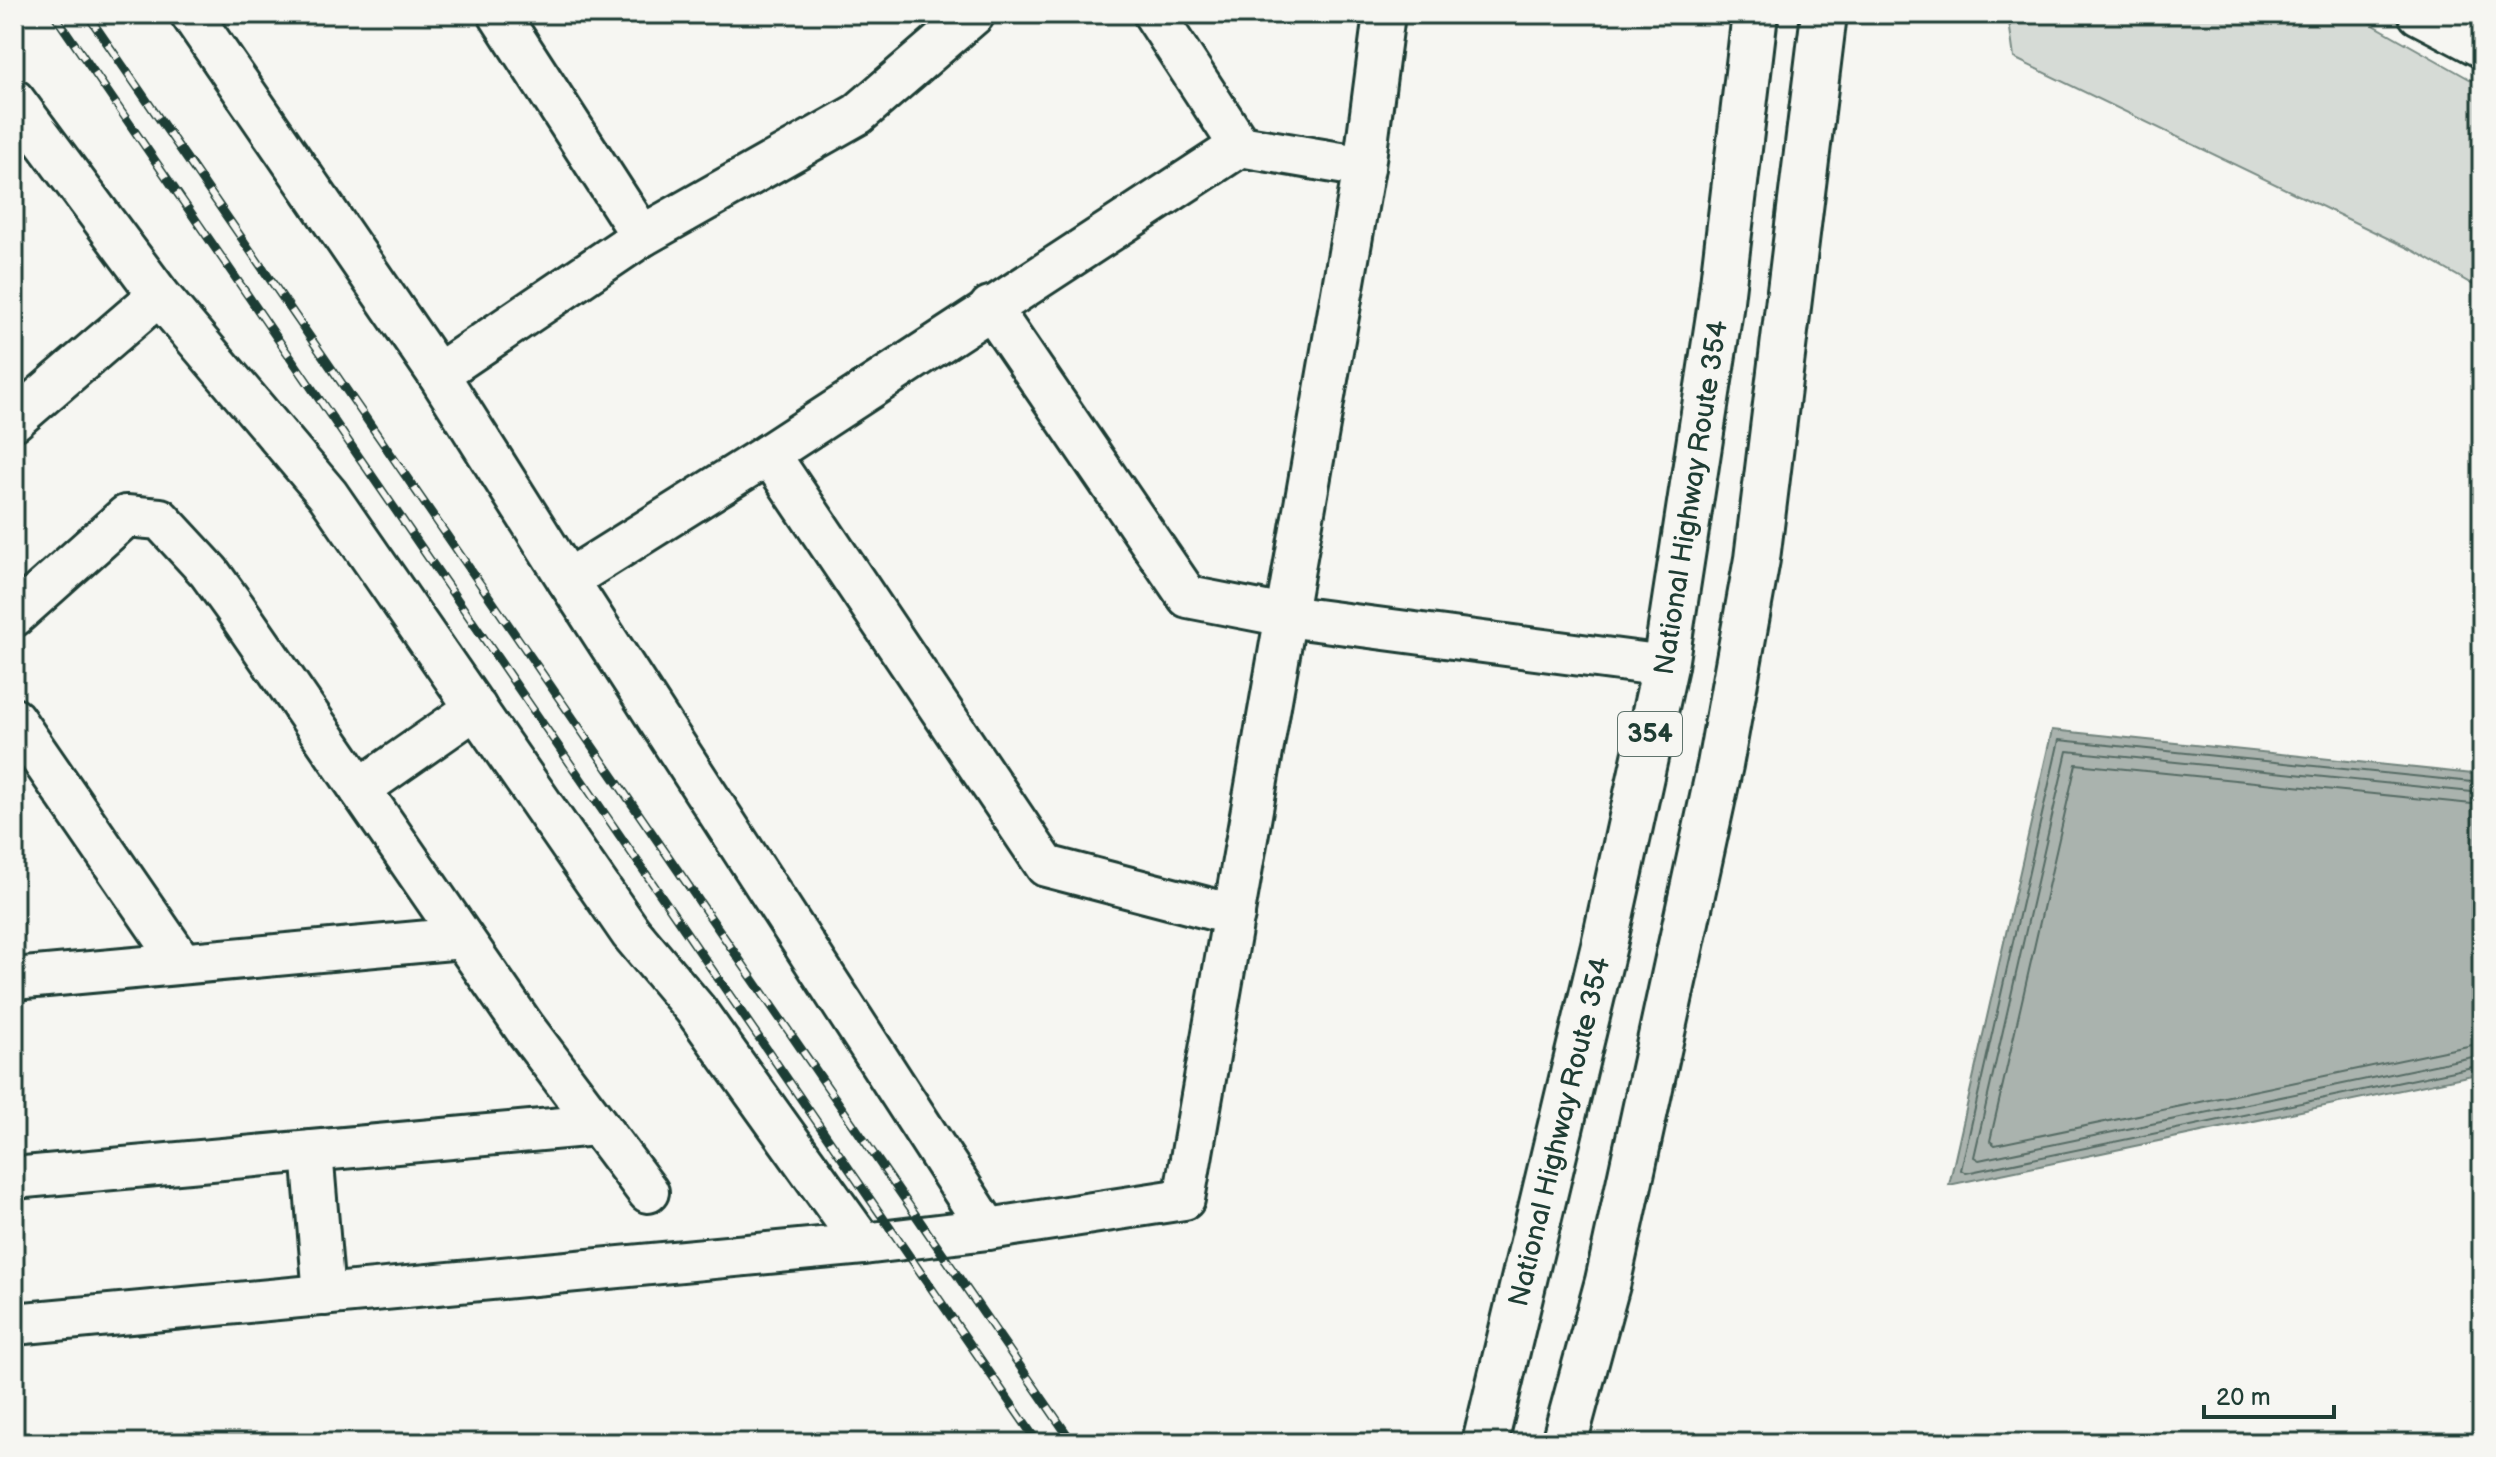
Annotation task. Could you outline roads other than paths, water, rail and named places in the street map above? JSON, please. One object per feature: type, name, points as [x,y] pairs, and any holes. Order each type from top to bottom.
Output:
[{"type":"highway","name":"National Highway Route 354","points":[[1485,1443],[1604,945],[1665,666],[1720,309],[1755,14]]},
{"type":"highway","name":"354","points":[[1564,1443],[1608,1281],[1722,751],[1757,559],[1824,14]]},
{"type":"street","points":[[191,14],[438,374],[988,1229]]},
{"type":"street","points":[[438,374],[642,236],[858,114],[974,14]]},
{"type":"street","points":[[1154,14],[1240,146]]},
{"type":"street","points":[[14,1324],[863,1244],[988,1229],[1184,1199],[1364,167],[1384,14]]},
{"type":"street","points":[[2419,14],[2482,47]]},
{"type":"street","points":[[500,15],[642,236]]},
{"type":"street","points":[[14,100],[159,295],[328,495],[631,933],[695,1009],[863,1244]]},
{"type":"street","points":[[568,580],[769,454],[1240,146],[1364,167]]},
{"type":"street","points":[[14,420],[159,295]]},
{"type":"street","points":[[990,307],[1188,597],[1286,616],[1665,666]]},
{"type":"street","points":[[769,454],[1046,866],[1234,915]]},
{"type":"street","points":[[14,616],[126,516],[160,519],[209,572],[462,938],[648,1192]]},
{"type":"street","points":[[360,789],[476,708]]},
{"type":"street","points":[[14,719],[182,963]]},
{"type":"street","points":[[14,979],[462,938]]},
{"type":"street","points":[[14,1178],[596,1125]]},
{"type":"street","points":[[312,1151],[324,1295]]},
{"type":"water","points":[[2052,730],[2482,775],[2482,1073],[1949,1185]]},
{"type":"railway","points":[[54,14],[1038,1443]]},
{"type":"railway","points":[[87,14],[1073,1443]]}]
